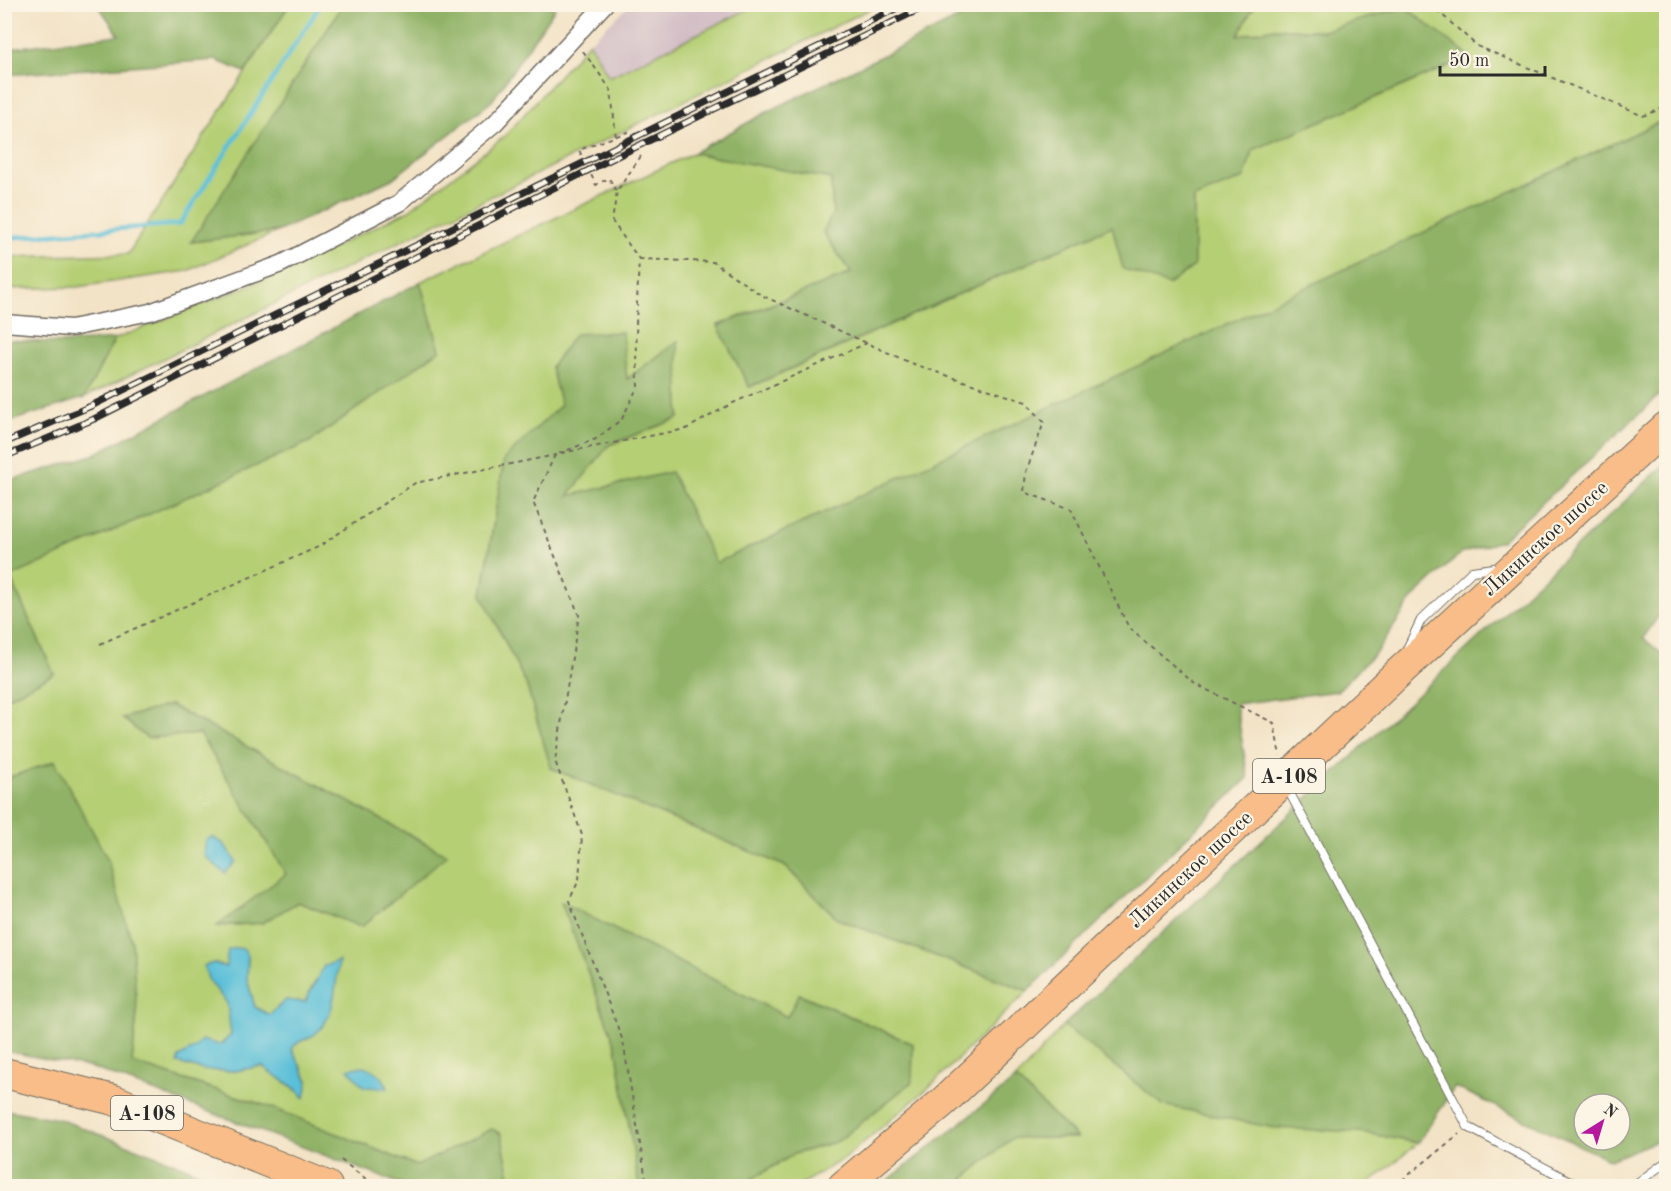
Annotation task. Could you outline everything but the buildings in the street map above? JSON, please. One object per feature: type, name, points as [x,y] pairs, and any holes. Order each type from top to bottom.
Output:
[{"type":"highway","name":"Ликинское шоссе","points":[[843,1186],[943,1102],[1394,676],[1666,427]]},
{"type":"highway","name":"А-108","points":[[4,1073],[114,1100],[327,1186]]},
{"type":"street","points":[[4,322],[71,328],[139,314],[281,264],[399,203],[495,123],[605,4]]},
{"type":"lane","points":[[1284,781],[1468,1127],[1579,1186]]},
{"type":"lane","points":[[1633,1186],[1666,1162]]},
{"type":"path","points":[[1430,4],[1477,46],[1643,116],[1666,107]]},
{"type":"path","points":[[574,38],[610,90],[616,138]]},
{"type":"path","points":[[617,191],[609,178],[596,185],[579,150],[630,131]]},
{"type":"path","points":[[641,156],[617,191],[612,221],[639,259],[636,324],[638,386],[622,418],[596,439],[555,455],[532,502],[579,615],[555,761],[582,835],[579,880],[569,901],[623,1041],[646,1186]]},
{"type":"path","points":[[639,259],[713,262],[761,294],[913,364],[1026,402],[1044,422],[1026,472],[1024,492],[1071,509],[1129,628],[1195,684],[1274,723],[1284,781]]},
{"type":"path","points":[[100,644],[318,547],[415,483],[686,429],[733,403],[867,343]]},
{"type":"path","points":[[1395,1186],[1468,1127]]},
{"type":"path","points":[[341,1161],[375,1186]]},
{"type":"shaded area","points":[[630,5],[757,5],[609,77],[589,42]]},
{"type":"green space","points":[[1258,4],[1666,5],[1666,119],[716,564],[671,472],[567,496],[609,445],[679,418],[678,341],[627,379],[551,367],[561,405],[504,460],[482,595],[527,686],[551,768],[785,866],[838,919],[1028,991],[926,1090],[845,1158],[798,1186],[740,1186],[794,1154],[838,1141],[912,1082],[913,1044],[800,994],[787,1017],[562,903],[616,1046],[639,1186],[512,1186],[501,1134],[492,1129],[417,1166],[270,1107],[132,1063],[137,1012],[55,761],[5,779],[4,699],[54,674],[10,577],[309,442],[440,350],[420,282],[693,153],[831,179],[833,213],[823,232],[851,273],[718,325],[750,387],[1112,226],[1193,266],[1194,197],[1244,178],[1253,150],[1469,57],[1405,7],[1323,31],[1275,28],[1237,36],[1254,6]],"holes":[[[170,705],[446,855],[361,927],[298,902],[262,923],[218,926],[287,874],[200,734],[147,738],[123,718]],[[248,956],[247,979],[255,1007],[269,1015],[286,1000],[305,1002],[324,966],[314,1035],[295,1044],[292,1049],[308,1080],[304,1097],[262,1066],[234,1071],[204,1070],[183,1064],[179,1057],[205,1043],[220,1045],[231,1035],[228,1003],[204,966],[214,963],[227,967]]]},
{"type":"green space","points":[[98,5],[289,5],[245,72],[215,60],[5,75],[5,49],[119,35]]},
{"type":"green space","points":[[289,5],[343,5],[192,242],[279,231],[187,271],[77,287],[5,289],[4,257],[128,254]]},
{"type":"green space","points":[[343,5],[541,5],[555,8],[492,101],[392,179],[279,231],[191,242]]},
{"type":"green space","points":[[757,5],[878,5],[84,398],[115,339],[288,270],[409,210],[505,136],[589,42],[609,77]]},
{"type":"green space","points":[[986,5],[1258,5],[1254,6],[1238,36],[1275,28],[1323,31],[1405,7],[1470,57],[1253,150],[1244,178],[1194,198],[1194,266],[1168,285],[1123,269],[1112,226],[749,387],[718,326],[851,273],[823,232],[833,213],[831,179],[693,153],[767,112]]},
{"type":"green space","points":[[1666,119],[1666,389],[1501,541],[1461,553],[1413,598],[1377,651],[1337,691],[1236,704],[1248,778],[1028,991],[838,919],[785,866],[551,768],[527,686],[482,595],[504,459],[561,405],[551,367],[575,334],[622,332],[627,379],[678,341],[679,418],[609,445],[568,496],[671,472],[716,563]]},
{"type":"green space","points":[[420,282],[440,350],[309,442],[10,577],[54,674],[5,699],[5,482],[93,455]]},
{"type":"green space","points":[[115,339],[84,398],[5,423],[5,340],[63,343]]},
{"type":"green space","points":[[1666,463],[1666,606],[1643,638],[1666,657],[1666,1137],[1632,1151],[1632,1092],[1572,1092],[1572,1142],[1455,1087],[1418,1143],[1361,1132],[1274,1128],[1163,1105],[1064,1025]]},
{"type":"green space","points":[[170,705],[447,855],[361,927],[298,902],[262,923],[217,926],[286,874],[200,734],[147,738],[122,718]]},
{"type":"green space","points":[[55,761],[107,858],[132,942],[137,1012],[132,1063],[270,1107],[417,1166],[492,1129],[501,1134],[512,1186],[406,1186],[93,1068],[5,1051],[5,779]]},
{"type":"green space","points":[[561,902],[787,1017],[799,994],[913,1044],[912,1082],[838,1141],[794,1154],[740,1186],[639,1186],[616,1046]]},
{"type":"green space","points":[[1064,1025],[1163,1105],[1361,1132],[1418,1143],[1366,1186],[955,1186],[1012,1138],[1077,1138],[1016,1079]]},
{"type":"green space","points":[[1016,1079],[1077,1138],[1012,1138],[955,1186],[881,1186]]},
{"type":"green space","points":[[5,1110],[59,1119],[236,1186],[5,1186]]},
{"type":"green space","points":[[1593,1152],[1629,1152],[1610,1160]]},
{"type":"water","points":[[212,837],[224,844],[236,862],[225,873],[204,855],[206,840]]},
{"type":"water","points":[[244,949],[248,956],[247,979],[255,1007],[269,1015],[286,1000],[305,1002],[324,966],[339,961],[331,1010],[327,1020],[315,1034],[299,1042],[292,1049],[308,1081],[305,1098],[295,1088],[262,1066],[235,1071],[204,1070],[177,1063],[179,1057],[195,1048],[201,1040],[220,1045],[231,1035],[227,1003],[208,979],[204,966],[214,963],[226,967],[228,950]]},
{"type":"water","points":[[363,1066],[378,1074],[388,1088],[364,1087],[348,1069]]},
{"type":"waterway","points":[[4,238],[180,224],[321,4]]},
{"type":"railway","points":[[4,443],[91,406],[905,4]]},
{"type":"railway","points":[[4,457],[94,419],[607,161],[930,4]]}]
